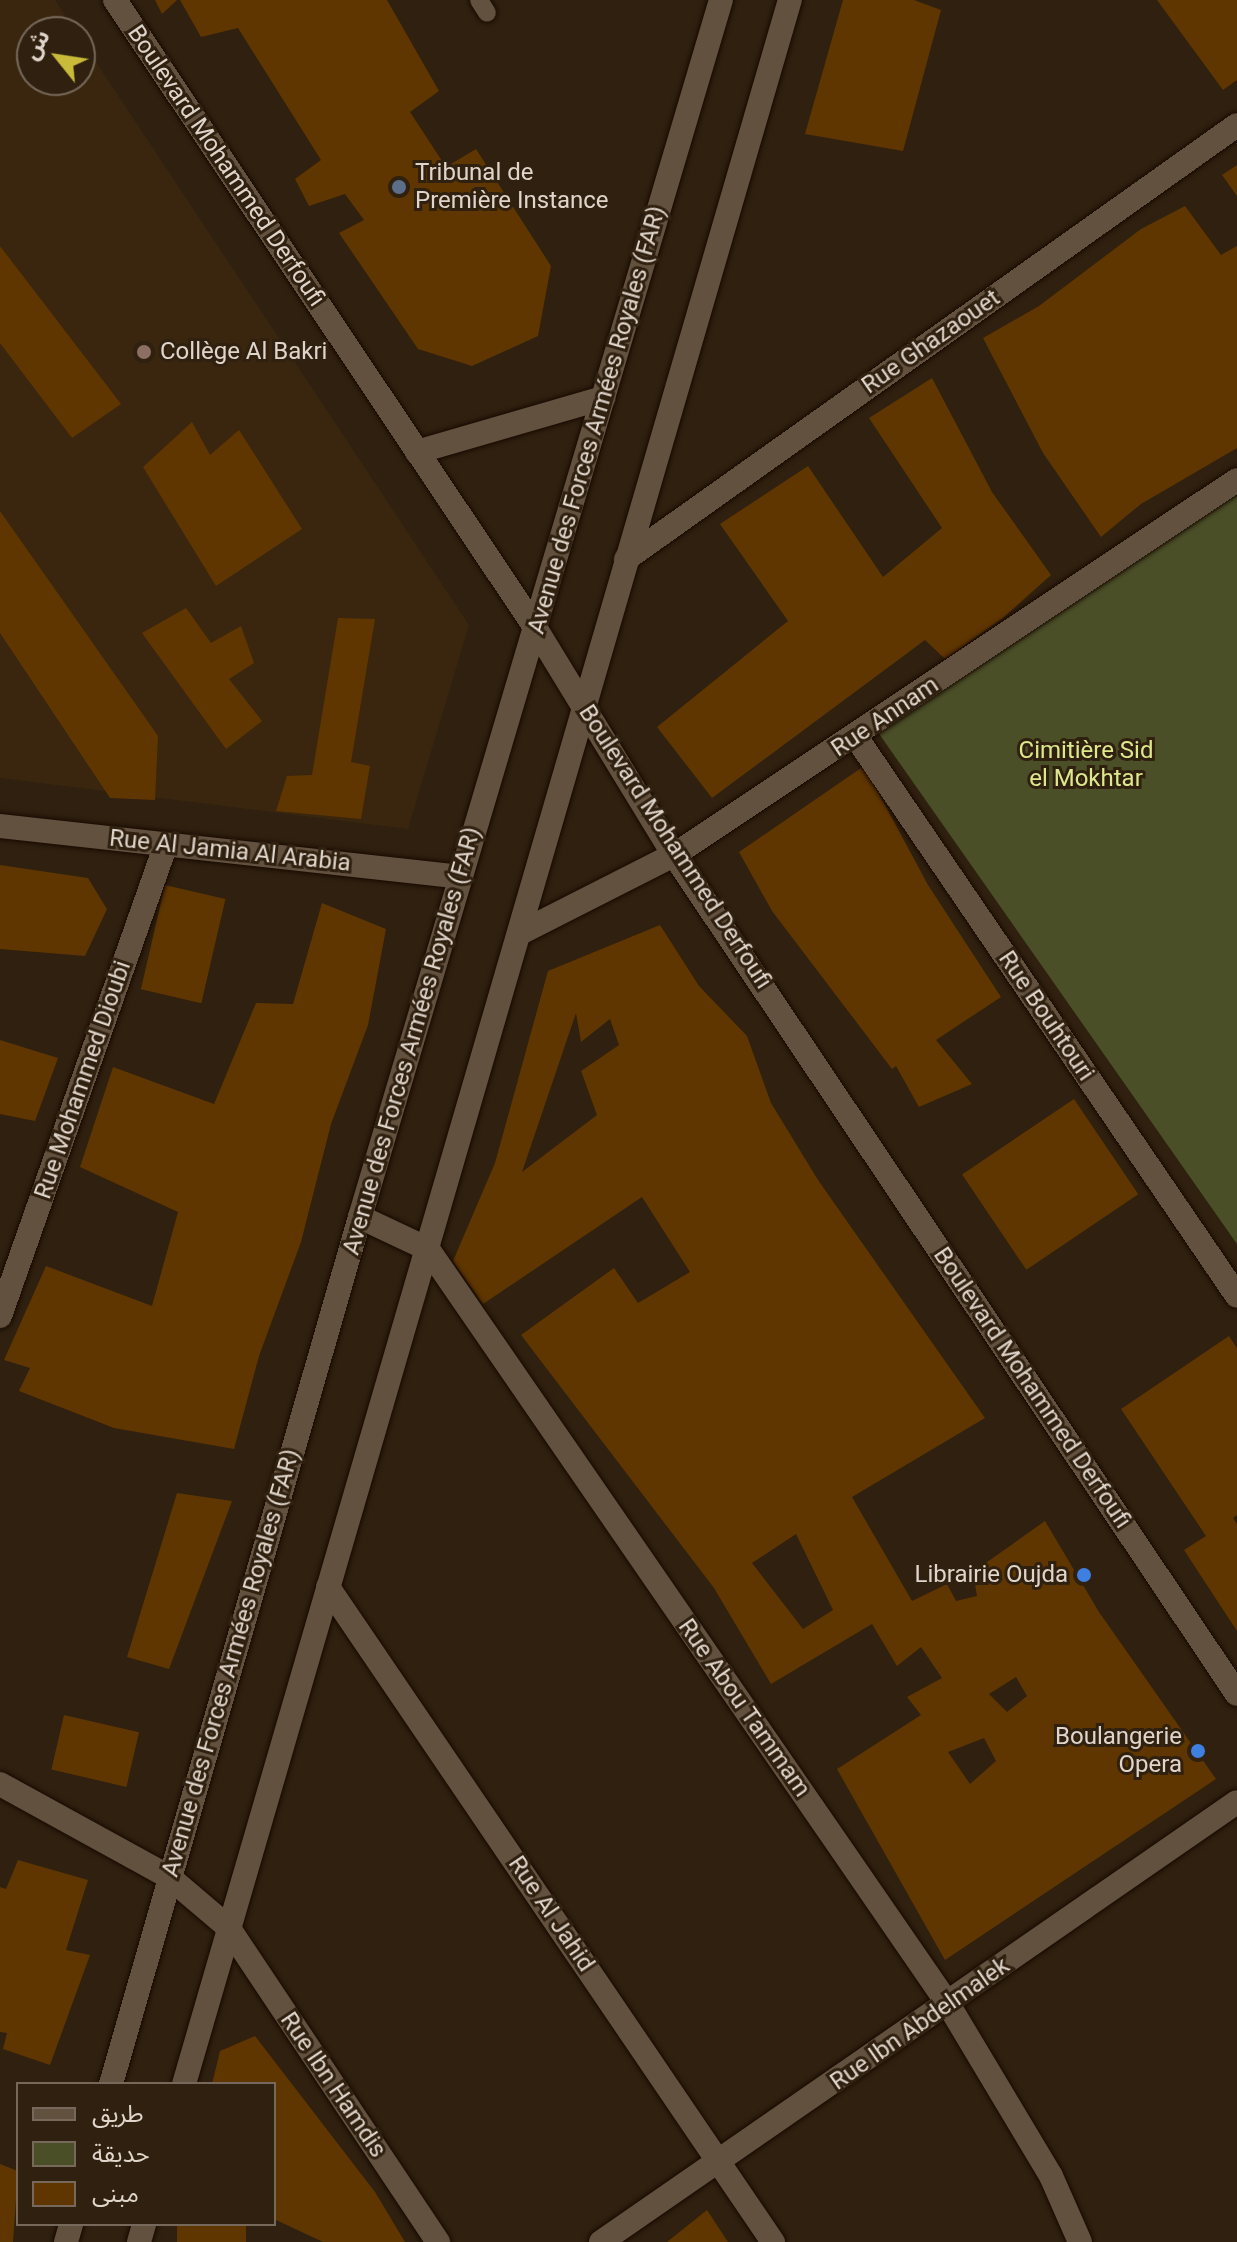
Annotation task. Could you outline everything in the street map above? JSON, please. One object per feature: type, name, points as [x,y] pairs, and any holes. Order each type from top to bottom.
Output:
[{"type":"street","name":"Boulevard Mohammed Derfoufi","points":[[115,0],[536,629],[674,855],[1237,1694]]},
{"type":"street","name":"Avenue des Forces Armées Royales (FAR)","points":[[112,2082],[360,1217],[721,0]]},
{"type":"street","points":[[185,2082],[790,0]]},
{"type":"street","name":"Rue Ghazaouet","points":[[626,559],[1237,125]]},
{"type":"street","points":[[417,452],[603,398]]},
{"type":"street","name":"Rue Annam","points":[[520,933],[674,855],[856,737],[1237,480]]},
{"type":"street","name":"Rue Bouhtouri","points":[[856,737],[1237,1296]]},
{"type":"street","name":"Rue Al Jamia Al Arabia","points":[[0,826],[460,877]]},
{"type":"street","name":"Rue Mohammed Dioubi","points":[[0,1316],[166,844]]},
{"type":"street","points":[[360,1217],[428,1249]]},
{"type":"street","name":"Rue Abou Tammam","points":[[428,1249],[948,2004],[1051,2176],[1080,2242]]},
{"type":"street","name":"Rue Al Jahid","points":[[328,1587],[773,2242]]},
{"type":"street","name":"Rue Ibn Hamdis","points":[[0,1784],[169,1877],[228,1927],[438,2242]]},
{"type":"street","name":"Rue Ibn Abdelmalek","points":[[601,2242],[720,2164],[1237,1802]]},
{"type":"shaded area","name":"Collège Al Bakri","points":[[0,0],[55,0],[66,16],[16,16],[16,96],[96,96],[96,62],[469,625],[408,829],[0,778]]},
{"type":"green space","name":"Cimitière Sid el Mokhtar","points":[[1237,478],[1237,1244],[875,728]]},
{"type":"building","points":[[155,0],[177,0],[162,14]]},
{"type":"building","name":"Tribunal de Première Instance","points":[[180,0],[387,0],[439,91],[410,112],[446,167],[476,149],[551,266],[538,336],[472,366],[418,349],[339,233],[364,220],[345,194],[309,206],[295,179],[321,160],[238,28],[201,37]]},
{"type":"building","points":[[843,0],[914,0],[941,10],[903,151],[805,134]]},
{"type":"building","points":[[1157,0],[1237,0],[1237,80],[1223,90]]},
{"type":"building","points":[[1237,165],[1237,196],[1222,175]]},
{"type":"building","points":[[1185,206],[1221,255],[1237,246],[1237,448],[1141,504],[1101,537],[1043,453],[983,338],[1039,306],[1141,229]]},
{"type":"building","points":[[0,246],[121,404],[72,438],[0,343]]},
{"type":"building","points":[[932,378],[992,492],[1051,575],[1003,618],[945,659],[925,640],[712,798],[657,727],[788,621],[720,524],[808,466],[883,577],[942,528],[869,418]]},
{"type":"building","points":[[192,422],[210,455],[239,430],[302,529],[216,586],[143,467]]},
{"type":"building","points":[[0,511],[158,736],[155,800],[110,798],[0,633]]},
{"type":"building","points":[[186,608],[211,643],[241,626],[254,663],[229,679],[262,721],[226,749],[142,633]]},
{"type":"building","points":[[338,618],[375,619],[351,762],[370,766],[361,819],[276,811],[287,776],[312,775]]},
{"type":"building","points":[[864,766],[928,885],[1001,997],[936,1040],[972,1084],[919,1107],[896,1066],[892,1069],[772,911],[739,852]]},
{"type":"building","points":[[0,865],[88,878],[107,909],[85,956],[0,949]]},
{"type":"building","points":[[165,885],[225,899],[201,1003],[141,989]]},
{"type":"building","points":[[322,903],[386,929],[368,1025],[331,1124],[301,1242],[259,1356],[234,1449],[114,1428],[19,1391],[30,1368],[4,1360],[46,1266],[152,1306],[178,1212],[80,1167],[113,1067],[214,1104],[256,1003],[293,1004]]},
{"type":"building","points":[[660,925],[699,986],[747,1036],[771,1103],[818,1180],[985,1418],[852,1497],[912,1601],[947,1584],[956,1601],[977,1596],[973,1572],[1045,1521],[1099,1612],[1216,1779],[945,1960],[837,1769],[921,1715],[907,1697],[942,1678],[921,1647],[897,1666],[872,1624],[771,1684],[714,1588],[521,1335],[614,1268],[638,1303],[690,1272],[642,1197],[483,1304],[453,1261],[495,1163],[548,971]],"holes":[[[576,1013],[581,1042],[610,1019],[619,1045],[581,1071],[597,1115],[522,1172]],[[796,1534],[833,1610],[803,1629],[752,1563]],[[1016,1677],[1027,1696],[1007,1712],[989,1694]],[[984,1738],[996,1761],[970,1784],[948,1752]]]},
{"type":"building","points":[[0,1040],[58,1058],[35,1121],[0,1114]]},
{"type":"building","points":[[1074,1099],[1138,1194],[1026,1270],[962,1174]]},
{"type":"building","points":[[1229,1336],[1237,1348],[1237,1515],[1233,1518],[1237,1524],[1237,1631],[1184,1550],[1206,1536],[1121,1409]]},
{"type":"building","points":[[177,1493],[232,1501],[169,1669],[127,1657]]},
{"type":"building","points":[[64,1715],[139,1732],[126,1787],[51,1770]]},
{"type":"building","points":[[18,1860],[88,1880],[66,1950],[90,1955],[50,2065],[3,2049],[7,2033],[0,2032],[0,1887],[6,1889]]},
{"type":"building","points":[[255,2036],[375,2192],[405,2242],[323,2242],[276,2220],[276,2082],[212,2082],[220,2051]]},
{"type":"building","points":[[0,2164],[16,2170],[16,2199],[13,2242],[0,2242]]},
{"type":"building","points":[[707,2210],[728,2242],[667,2242]]},
{"type":"building","points":[[177,2226],[246,2226],[246,2242],[177,2242]]},
{"type":"place","name":"Tribunal de Première Instance","points":[[399,187]]},
{"type":"place","name":"Collège Al Bakri","points":[[144,352]]},
{"type":"place","name":"Librairie Oujda","points":[[1084,1575]]},
{"type":"place","name":"Boulangerie Opera","points":[[1198,1751]]}]
